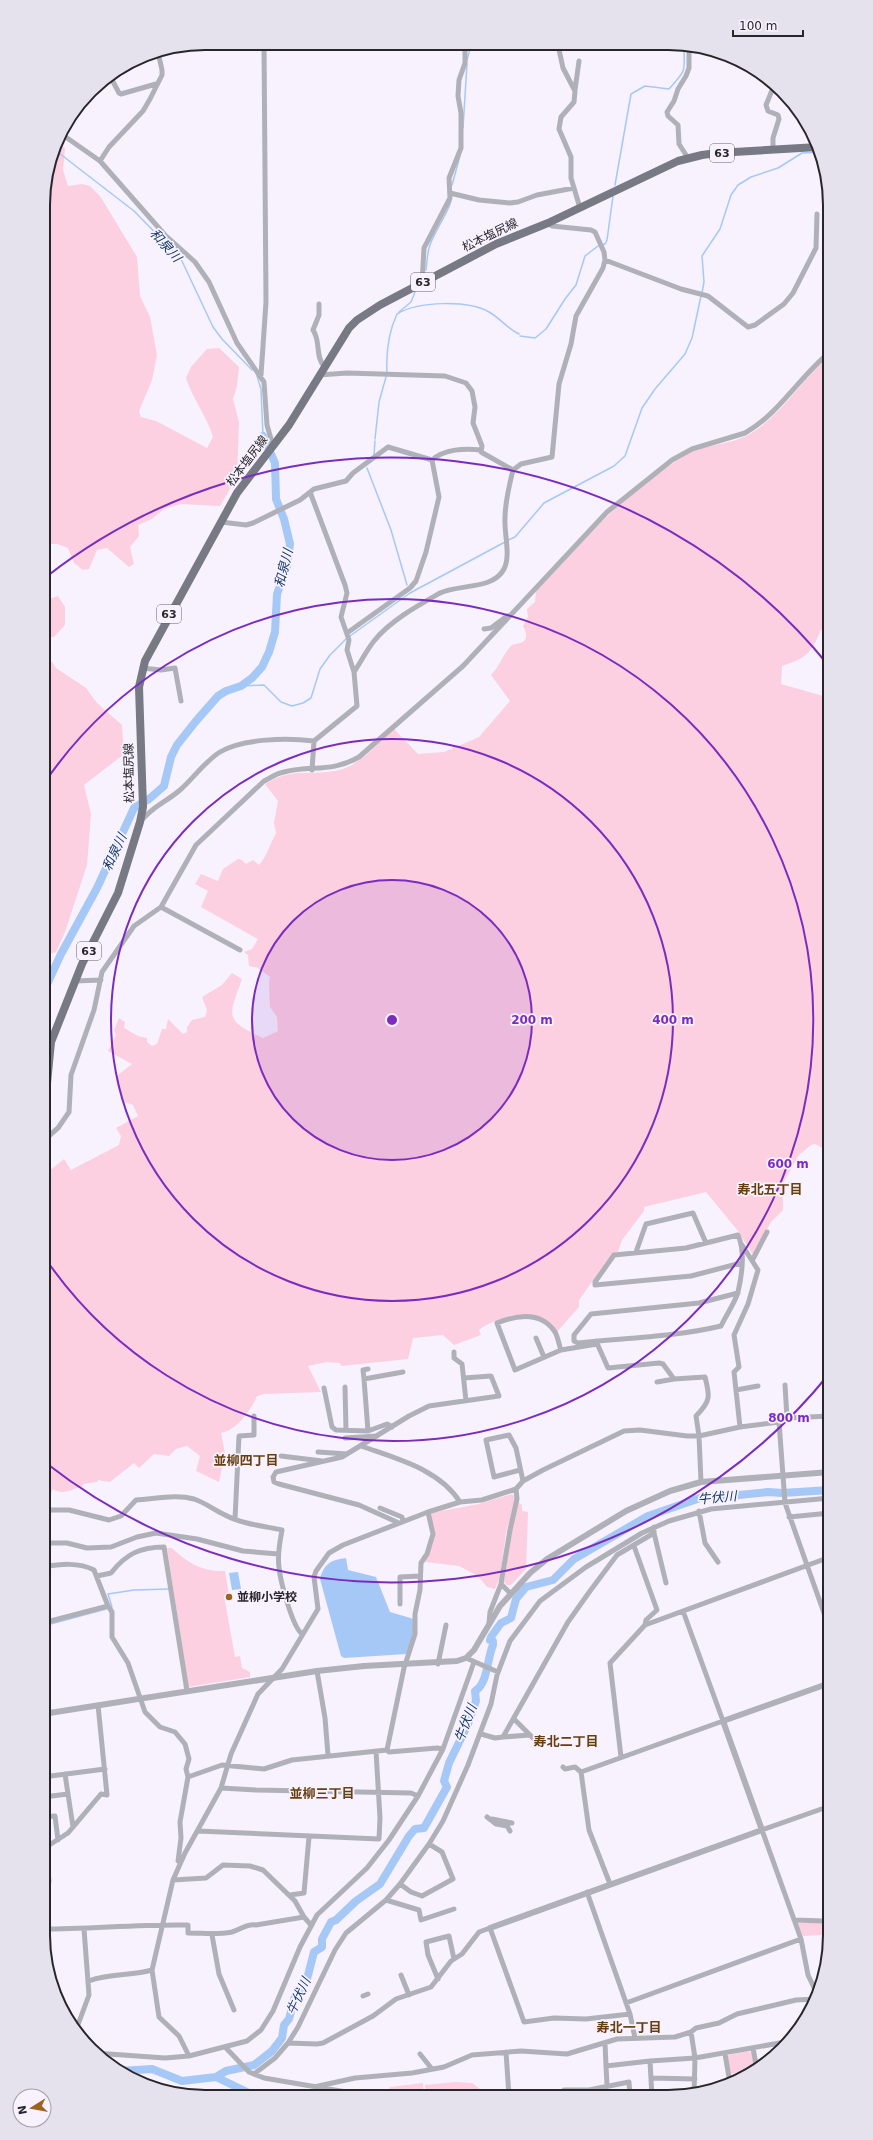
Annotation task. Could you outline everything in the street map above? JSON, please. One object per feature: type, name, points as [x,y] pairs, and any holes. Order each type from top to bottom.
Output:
[{"type":"main road","name":"松本塩尻線","points":[[50,1052],[51,1042],[74,981],[112,908],[140,822],[143,802],[139,687],[142,668],[153,643],[237,493],[289,425],[342,337],[357,320],[380,305],[496,244],[548,223],[665,167],[688,158],[717,153],[812,148]]},
{"type":"street","points":[[261,375],[266,302],[264,50]]},
{"type":"street","points":[[422,283],[424,248],[450,198],[449,178],[460,148],[461,113],[458,96],[459,80],[465,63],[465,50]]},
{"type":"street","points":[[559,50],[563,68],[574,86],[575,91]]},
{"type":"street","points":[[688,158],[679,144],[678,125],[668,116],[667,112],[686,76],[689,51]]},
{"type":"street","points":[[100,161],[110,147],[143,111],[162,75],[159,57]]},
{"type":"street","points":[[579,61],[574,102],[561,118],[559,129],[571,157],[570,171],[580,208]]},
{"type":"street","points":[[112,80],[121,94],[156,84]]},
{"type":"street","points":[[772,90],[766,105],[768,111],[778,115],[780,119],[773,138],[773,150]]},
{"type":"street","points":[[66,136],[100,161],[165,235],[195,262],[209,282],[237,343],[261,375],[266,390],[267,424],[270,449]]},
{"type":"street","points":[[450,193],[479,200],[510,203],[518,202],[537,195],[574,188]]},
{"type":"street","points":[[605,260],[681,289],[704,294],[748,327],[755,325],[784,304],[793,293],[816,248],[817,214]]},
{"type":"street","points":[[354,672],[373,643],[392,622],[442,592],[458,587],[488,582],[495,579],[503,571],[507,554],[505,516],[513,470],[521,464],[545,460],[552,457],[559,384],[571,344],[576,316],[600,273],[605,260],[601,245],[595,232],[591,230],[552,226],[548,223]]},
{"type":"street","points":[[319,304],[319,315],[313,330],[318,337],[318,348],[322,364],[324,366]]},
{"type":"street","points":[[50,1135],[58,1128],[69,1112],[71,1074],[94,1010],[102,972],[134,926],[161,907],[196,845],[264,781],[283,772],[312,770],[346,764],[360,757],[463,666],[607,512],[672,460],[692,449],[745,433],[752,429],[775,411],[823,358]]},
{"type":"street","points":[[319,375],[347,373],[432,374],[460,380],[472,391],[475,407],[473,423],[482,446],[481,450]]},
{"type":"street","points":[[221,522],[246,525],[253,523],[300,500],[310,492],[346,481],[388,447],[432,460]]},
{"type":"street","points":[[432,460],[440,452],[472,449],[481,450],[513,470]]},
{"type":"street","points":[[346,633],[410,588],[416,581],[426,552],[439,497],[432,460]]},
{"type":"street","points":[[140,822],[151,809],[176,793],[219,752],[245,743],[271,741],[314,741],[357,706],[354,672],[347,650],[349,640],[341,617],[347,594],[346,589],[310,492]]},
{"type":"street","points":[[484,629],[488,629],[506,616],[510,615]]},
{"type":"street","points":[[142,668],[161,670],[175,668],[179,699]]},
{"type":"street","points":[[312,770],[314,741]]},
{"type":"street","points":[[161,907],[240,950]]},
{"type":"street","points":[[74,981],[101,980]]},
{"type":"street","points":[[636,1252],[646,1224],[693,1213],[706,1243]]},
{"type":"street","points":[[753,1259],[767,1232]]},
{"type":"street","points":[[740,1427],[734,1372],[739,1368],[734,1335],[748,1304],[758,1270],[753,1259],[742,1245],[738,1235],[686,1248],[614,1255],[595,1282],[595,1285],[691,1276],[741,1263]]},
{"type":"street","points":[[561,1350],[555,1332],[544,1321],[527,1316],[508,1319],[497,1323],[515,1370],[561,1350],[596,1343],[703,1330],[721,1326],[738,1293],[742,1245]]},
{"type":"street","points":[[596,1343],[578,1343],[574,1341],[574,1335],[591,1314],[699,1303],[738,1293]]},
{"type":"street","points":[[536,1338],[544,1357]]},
{"type":"street","points":[[596,1343],[608,1368],[659,1363],[662,1364],[674,1379]]},
{"type":"street","points":[[454,1352],[454,1358],[462,1364],[466,1401]]},
{"type":"street","points":[[368,1369],[363,1370],[368,1431]]},
{"type":"street","points":[[364,1379],[403,1372]]},
{"type":"street","points":[[401,1522],[359,1505],[274,1482],[273,1477],[276,1472],[324,1462],[347,1454],[392,1426],[429,1406],[499,1396],[491,1376],[464,1378]]},
{"type":"street","points":[[656,1382],[705,1377],[709,1394],[707,1405],[696,1416],[699,1436],[701,1482]]},
{"type":"street","points":[[736,1390],[758,1386]]},
{"type":"street","points":[[785,1386],[787,1418]]},
{"type":"street","points":[[345,1387],[346,1430]]},
{"type":"street","points":[[324,1388],[332,1427],[336,1430],[368,1431],[387,1424],[392,1426]]},
{"type":"street","points":[[235,1519],[239,1436],[254,1435],[254,1416]]},
{"type":"street","points":[[177,1868],[221,1788],[231,1754],[258,1694],[272,1677],[282,1669],[318,1609],[314,1577],[316,1571],[329,1553],[343,1545],[428,1512],[460,1502],[482,1500],[516,1489],[523,1481],[624,1431],[640,1430],[687,1436],[699,1436],[740,1427],[779,1422],[787,1418],[823,1416]]},
{"type":"street","points":[[779,1422],[785,1502],[789,1517],[823,1610]]},
{"type":"street","points":[[346,1438],[377,1436]]},
{"type":"street","points":[[520,1470],[494,1477],[486,1440],[509,1436],[516,1448],[523,1481]]},
{"type":"street","points":[[361,1446],[411,1464],[429,1474],[452,1489],[460,1502]]},
{"type":"street","points":[[318,1452],[347,1454]]},
{"type":"street","points":[[281,1456],[324,1462]]},
{"type":"street","points":[[50,1713],[317,1671],[364,1666],[438,1664],[457,1661],[466,1658],[474,1650],[489,1623],[510,1592],[547,1559],[626,1511],[666,1492],[701,1482],[783,1478],[823,1473]]},
{"type":"street","points":[[489,1623],[490,1612],[501,1584],[517,1499],[516,1489]]},
{"type":"street","points":[[50,1510],[69,1510],[109,1520],[121,1516],[136,1500],[174,1497],[194,1499],[207,1504],[235,1519],[282,1530],[278,1554],[279,1568],[298,1628],[302,1634]]},
{"type":"street","points":[[252,2073],[275,2058],[288,2043],[298,2027],[336,1947],[346,1933],[386,1900],[400,1884],[429,1844],[443,1821],[481,1734],[491,1704],[497,1672],[516,1630],[540,1601],[570,1577],[654,1527],[700,1511],[823,1499]]},
{"type":"street","points":[[380,1508],[402,1517],[401,1522]]},
{"type":"street","points":[[700,1511],[705,1543],[718,1562]]},
{"type":"street","points":[[387,1750],[405,1664],[415,1634],[415,1614],[420,1590],[421,1564],[428,1554],[433,1534],[428,1512]]},
{"type":"street","points":[[789,1517],[823,1514]]},
{"type":"street","points":[[654,1527],[654,1533],[666,1583]]},
{"type":"street","points":[[50,1543],[67,1543],[87,1548],[111,1547],[137,1537],[156,1533],[197,1539],[243,1551],[278,1554]]},
{"type":"street","points":[[503,1737],[568,1622],[617,1556],[654,1533]]},
{"type":"street","points":[[97,1576],[111,1573],[120,1561],[131,1554],[148,1547],[164,1546],[187,1691]]},
{"type":"street","points":[[621,1757],[610,1663],[645,1625],[646,1620],[658,1610],[634,1546]]},
{"type":"street","points":[[645,1625],[808,1567],[823,1560]]},
{"type":"street","points":[[50,1566],[72,1564],[84,1565],[94,1570],[108,1606],[112,1612],[112,1637],[128,1663],[148,1716],[160,1727],[175,1732],[185,1744],[189,1759],[186,1769],[188,1777],[180,1822],[181,1838],[177,1868],[165,1919],[161,1925],[158,1952],[152,1970],[159,2017],[179,2036],[189,2056]]},
{"type":"street","points":[[400,1604],[400,1577],[420,1576]]},
{"type":"street","points":[[501,1584],[510,1592]]},
{"type":"street","points":[[50,1622],[108,1606]]},
{"type":"street","points":[[683,1611],[801,1939],[808,1975],[814,1988]]},
{"type":"street","points":[[438,1664],[446,1625]]},
{"type":"street","points":[[466,1658],[497,1672]]},
{"type":"street","points":[[105,2054],[165,2058],[189,2056],[227,2048],[247,2041],[261,2030],[273,2011],[311,1925],[317,1915],[367,1868],[389,1840],[418,1796],[443,1750],[475,1663]]},
{"type":"street","points":[[317,1671],[325,1718],[328,1755]]},
{"type":"street","points":[[580,1772],[823,1685]]},
{"type":"street","points":[[50,1845],[73,1827],[95,1800],[104,1793],[108,1795],[98,1705]]},
{"type":"street","points":[[514,1719],[535,1740]]},
{"type":"street","points":[[481,1734],[495,1738],[530,1735]]},
{"type":"street","points":[[188,1777],[222,1765],[264,1770],[292,1760],[328,1755],[431,1748],[443,1750]]},
{"type":"street","points":[[198,1831],[379,1840],[379,1793],[376,1751]]},
{"type":"street","points":[[563,1767],[565,1769],[575,1767],[580,1772],[589,1830],[610,1884]]},
{"type":"street","points":[[50,1776],[105,1769]]},
{"type":"street","points":[[65,1774],[73,1827]]},
{"type":"street","points":[[221,1788],[411,1793],[418,1796]]},
{"type":"street","points":[[50,1796],[68,1794]]},
{"type":"street","points":[[288,2043],[323,2043],[373,2016],[396,1999],[431,1988],[454,1959],[462,1954],[479,1932],[823,1808]]},
{"type":"street","points":[[50,1816],[55,1816],[58,1840]]},
{"type":"street","points":[[510,1831],[507,1826],[496,1824],[489,1818],[512,1823]]},
{"type":"street","points":[[290,1895],[304,1893],[309,1837]]},
{"type":"street","points":[[400,1884],[411,1892],[422,1896],[453,1879],[442,1852],[429,1844]]},
{"type":"street","points":[[173,1880],[206,1878],[223,1865],[250,1866],[263,1870],[290,1895],[311,1925]]},
{"type":"street","points":[[587,1892],[630,2014],[635,2038]]},
{"type":"street","points":[[386,1900],[419,1910],[421,1920],[454,1909]]},
{"type":"street","points":[[50,1929],[188,1925],[188,1933],[212,1935],[234,1931],[252,1924],[256,1925],[304,1917]]},
{"type":"street","points":[[794,1920],[823,1922]]},
{"type":"street","points":[[490,1928],[524,2022],[554,2018],[586,2019],[630,2014]]},
{"type":"street","points":[[78,2024],[90,1995],[84,1929]]},
{"type":"street","points":[[212,1935],[220,1974],[234,2010]]},
{"type":"street","points":[[438,1979],[428,1955],[426,1942],[449,1936],[454,1959]]},
{"type":"street","points":[[626,2003],[801,1939]]},
{"type":"street","points":[[89,1981],[96,1978],[130,1975],[152,1970]]},
{"type":"street","points":[[402,1975],[409,1995]]},
{"type":"street","points":[[314,2087],[355,2078],[412,2073],[444,2067],[472,2055],[521,2051],[567,2054],[605,2043],[635,2038],[666,2038],[691,2032],[696,2028],[719,2023],[737,2014],[796,2000],[809,1999]]},
{"type":"street","points":[[691,2032],[695,2058],[694,2088]]},
{"type":"street","points":[[605,2043],[607,2085]]},
{"type":"street","points":[[606,2066],[695,2058],[725,2054],[780,2043]]},
{"type":"street","points":[[227,2048],[252,2073],[270,2080],[333,2090]]},
{"type":"street","points":[[753,2048],[756,2063]]},
{"type":"street","points":[[506,2052],[509,2090]]},
{"type":"street","points":[[420,2054],[432,2069]]},
{"type":"street","points":[[725,2054],[729,2078]]},
{"type":"street","points":[[650,2061],[652,2090]]},
{"type":"street","points":[[651,2078],[695,2079]]},
{"type":"street","points":[[564,2090],[589,2090],[607,2085],[629,2082],[630,2090]]},
{"type":"shaded area","points":[[62,146],[65,148],[63,170],[68,186],[82,184],[90,186],[100,196],[137,257],[140,296],[150,317],[157,355],[152,380],[139,411],[141,417],[156,421],[207,448],[213,437],[207,421],[186,378],[191,367],[207,349],[219,348],[239,367],[237,386],[233,399],[239,422],[237,477],[220,506],[181,504],[164,509],[152,519],[138,525],[139,536],[130,547],[134,564],[129,567],[107,548],[97,550],[89,569],[83,570],[74,563],[68,548],[57,544],[50,544],[50,194],[55,165]]},
{"type":"shaded area","points":[[823,362],[823,630],[821,630],[807,654],[782,666],[781,684],[823,696],[823,1148],[815,1144],[811,1145],[799,1155],[783,1183],[783,1210],[771,1222],[753,1255],[738,1231],[706,1192],[644,1207],[644,1211],[622,1240],[618,1252],[613,1253],[579,1300],[579,1307],[556,1333],[535,1316],[513,1318],[498,1320],[491,1323],[479,1330],[481,1335],[454,1345],[443,1335],[413,1338],[408,1359],[341,1366],[340,1363],[327,1362],[308,1366],[321,1392],[264,1394],[257,1396],[243,1419],[233,1428],[221,1433],[225,1453],[219,1482],[196,1471],[200,1456],[187,1446],[176,1449],[169,1456],[154,1454],[139,1468],[134,1463],[110,1482],[98,1480],[97,1482],[83,1484],[83,1486],[64,1492],[53,1489],[50,1496],[50,1170],[64,1159],[71,1170],[119,1145],[121,1136],[116,1128],[138,1116],[133,1105],[122,1101],[116,1080],[118,1075],[132,1064],[108,1051],[116,1035],[114,1030],[119,1018],[125,1022],[124,1028],[138,1036],[147,1038],[147,1042],[152,1046],[157,1044],[162,1029],[166,1029],[168,1019],[183,1034],[187,1032],[187,1027],[192,1020],[205,1017],[207,1010],[202,997],[222,985],[232,973],[242,979],[232,1009],[235,1021],[250,1032],[263,1038],[278,1031],[277,1017],[270,1007],[270,977],[258,968],[249,966],[248,955],[244,952],[252,949],[258,939],[201,907],[208,891],[195,884],[201,874],[218,881],[223,869],[238,859],[242,860],[246,864],[253,860],[259,865],[262,861],[276,833],[274,823],[278,801],[265,784],[285,775],[329,772],[348,767],[362,758],[394,729],[418,754],[444,752],[479,737],[510,701],[491,675],[510,647],[522,642],[526,638],[523,626],[528,617],[527,609],[535,602],[536,591],[606,517],[644,484],[693,451],[743,438],[762,426],[782,407]]},
{"type":"shaded area","points":[[58,596],[65,607],[65,625],[54,637],[50,637],[50,599]]},
{"type":"shaded area","points":[[50,659],[56,668],[86,688],[97,703],[122,725],[124,754],[84,785],[91,814],[87,865],[65,932],[56,952],[50,954]]},
{"type":"shaded area","points":[[512,1494],[515,1497],[515,1502],[506,1533],[500,1577],[495,1589],[487,1587],[478,1576],[459,1566],[425,1562],[433,1543],[430,1513],[479,1504]]},
{"type":"shaded area","points":[[518,1502],[522,1505],[522,1511],[528,1512],[526,1569],[511,1585],[507,1585],[504,1582],[512,1527]]},
{"type":"shaded area","points":[[167,1548],[172,1548],[196,1566],[210,1570],[225,1571],[229,1595],[224,1596],[235,1657],[240,1656],[242,1668],[250,1672],[250,1677],[188,1687]]},
{"type":"shaded area","points":[[797,1923],[822,1923],[823,1935],[803,1936]]},
{"type":"shaded area","points":[[748,2051],[752,2053],[754,2064],[739,2073],[731,2074],[727,2057],[729,2055]]},
{"type":"shaded area","points":[[455,2082],[472,2083],[481,2090],[426,2090],[425,2085]]},
{"type":"shaded area","points":[[423,2083],[424,2090],[389,2090],[390,2087]]},
{"type":"water","points":[[346,1558],[348,1570],[376,1577],[390,1612],[414,1619],[413,1633],[407,1654],[344,1658],[341,1656],[320,1579],[328,1564],[336,1560]]},
{"type":"water","points":[[238,1572],[241,1589],[232,1590],[229,1573]]},
{"type":"waterway","points":[[467,60],[470,50]]},
{"type":"waterway","points":[[615,185],[631,94],[645,86],[669,89],[684,69],[684,50]]},
{"type":"waterway","points":[[463,128],[467,64]]},
{"type":"waterway","points":[[702,293],[704,282],[702,256],[720,229],[731,195],[738,185],[751,177],[778,168],[802,153],[814,152]]},
{"type":"waterway","name":"和泉川","points":[[59,153],[134,211],[181,259],[213,327],[222,339],[252,370]]},
{"type":"waterway","points":[[452,185],[460,156]]},
{"type":"waterway","points":[[520,336],[535,338],[546,329],[565,299],[576,285],[585,256],[598,246],[605,244],[607,240],[613,196]]},
{"type":"waterway","points":[[426,270],[430,245],[451,200]]},
{"type":"waterway","points":[[399,312],[411,302],[415,292]]},
{"type":"waterway","points":[[508,540],[515,537],[544,503],[614,466],[625,456],[642,408],[655,389],[685,354],[692,338],[701,296]]},
{"type":"waterway","points":[[397,314],[406,310],[430,304],[469,305],[489,312],[519,334]]},
{"type":"waterway","points":[[387,373],[388,343],[397,314]]},
{"type":"waterway","name":"和泉川","points":[[257,376],[261,389],[263,436]]},
{"type":"waterway","points":[[375,439],[379,402],[386,377]]},
{"type":"waterway","name":"和泉川","points":[[50,978],[61,954],[97,888],[134,808],[149,799],[164,786],[171,757],[177,745],[196,721],[218,696],[226,691],[241,686],[252,678],[262,667],[269,652],[275,632],[277,594],[287,566],[290,544],[284,519],[276,499],[275,463],[263,436]]},
{"type":"waterway","points":[[374,455],[375,441]]},
{"type":"waterway","points":[[367,468],[391,530],[407,585]]},
{"type":"waterway","points":[[410,593],[505,542]]},
{"type":"waterway","points":[[350,636],[410,593]]},
{"type":"waterway","points":[[241,686],[264,685],[281,702],[292,706],[303,703],[311,698],[320,669],[330,655],[347,638]]},
{"type":"waterway","name":"牛伏川","points":[[216,2077],[226,2071],[254,2065],[272,2051],[282,2038],[284,2025],[289,2019],[295,1996],[306,1983],[314,1952],[322,1947],[322,1939],[331,1922],[336,1920],[356,1901],[380,1884],[409,1836],[415,1829],[424,1828],[447,1787],[444,1781],[449,1763],[468,1724],[476,1701],[475,1691],[479,1688],[485,1677],[493,1645],[493,1641],[490,1640],[491,1637],[501,1623],[511,1618],[516,1599],[526,1587],[553,1580],[574,1559],[648,1516],[706,1496],[719,1497],[768,1492],[782,1493],[823,1490]]},
{"type":"waterway","points":[[112,1607],[108,1594],[134,1590],[168,1589]]},
{"type":"waterway","points":[[50,1624],[106,1609]]},
{"type":"waterway","points":[[130,2070],[152,2069],[182,2081],[216,2077],[243,2090]]},
{"type":"place","name":"並柳小学校","points":[[229,1597]]},
{"type":"district","name":"寿北五丁目","points":[[770,1189]]},
{"type":"district","name":"並柳四丁目","points":[[246,1460]]},
{"type":"district","name":"寿北二丁目","points":[[566,1741]]},
{"type":"district","name":"並柳三丁目","points":[[322,1793]]},
{"type":"district","name":"寿北一丁目","points":[[629,2027]]}]
